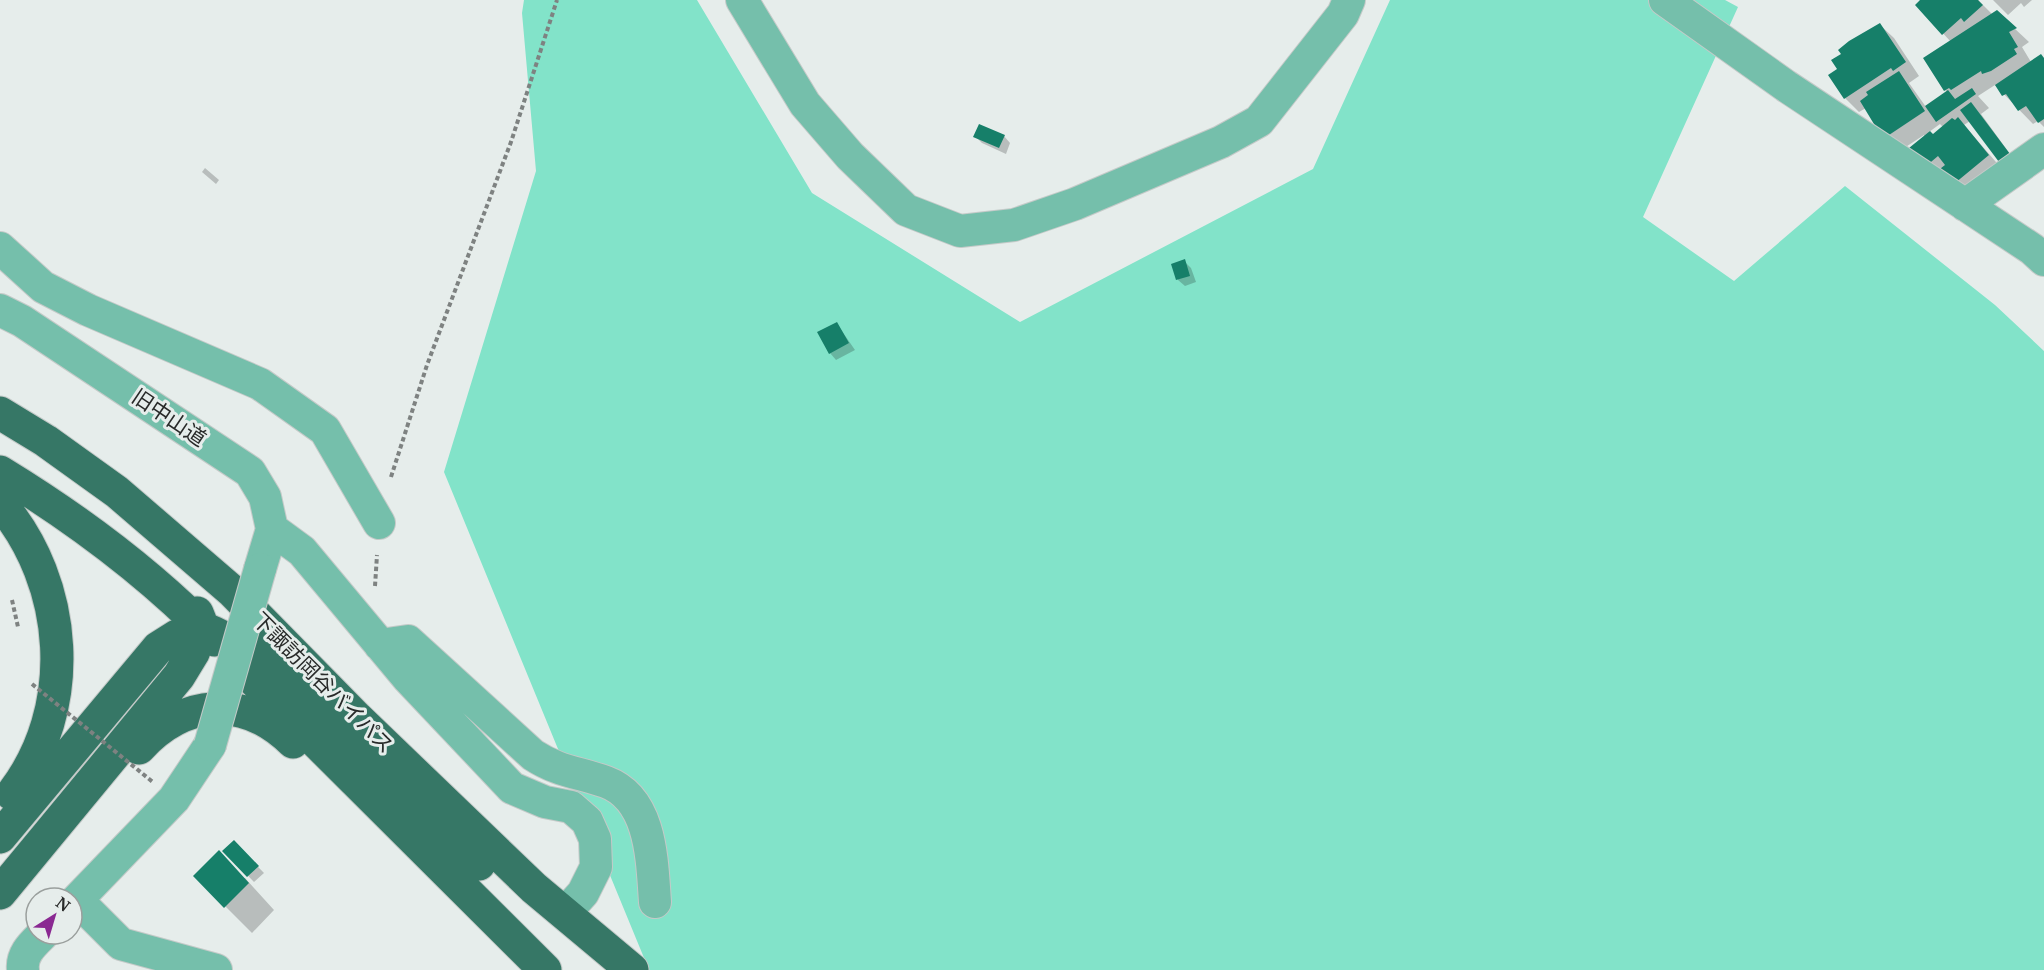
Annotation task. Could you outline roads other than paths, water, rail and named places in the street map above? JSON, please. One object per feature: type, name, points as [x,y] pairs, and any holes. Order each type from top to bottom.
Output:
[{"type":"highway","name":"下諏訪岡谷バイパス","points":[[0,413],[46,441],[117,492],[232,591],[357,718],[534,888],[632,970]]},
{"type":"highway","points":[[0,436],[103,507],[150,547],[174,573],[192,598],[203,628],[193,653],[179,676],[0,895]]},
{"type":"highway","points":[[0,472],[48,501],[94,536],[203,628],[448,876],[545,970]]},
{"type":"highway","points":[[0,503],[13,519],[34,556],[50,597],[57,640],[56,678],[49,722],[38,753],[19,785],[0,810]]},
{"type":"highway","points":[[0,837],[146,660],[158,648],[177,636],[203,628],[227,638],[283,677],[400,794],[478,863],[607,970]]},
{"type":"highway","points":[[0,895],[65,830],[146,740],[169,721],[191,712],[213,708],[240,710],[265,719],[289,738],[390,836],[448,876]]},
{"type":"street","points":[[742,0],[805,104],[850,156],[906,210],[960,231],[1014,225],[1075,204],[1221,142],[1259,121],[1343,14],[1349,0]]},
{"type":"street","points":[[1665,0],[1786,86],[2032,249],[2044,260]]},
{"type":"street","points":[[1965,205],[2044,149]]},
{"type":"street","points":[[0,248],[43,287],[88,310],[260,384],[325,429],[379,523]]},
{"type":"street","name":"旧中山道","points":[[0,310],[22,321],[250,472],[265,497],[272,529],[210,745],[174,800],[84,893]]},
{"type":"street","points":[[272,529],[302,551],[408,678],[512,788],[544,802],[571,807],[587,821],[595,839],[596,867],[583,893],[565,913]]},
{"type":"street","points":[[376,640],[408,641],[533,755],[553,768],[608,782],[632,799],[648,838],[655,902]]},
{"type":"street","points":[[84,912],[121,944],[216,970]]},
{"type":"street","points":[[23,970],[22,963],[31,946]]}]
